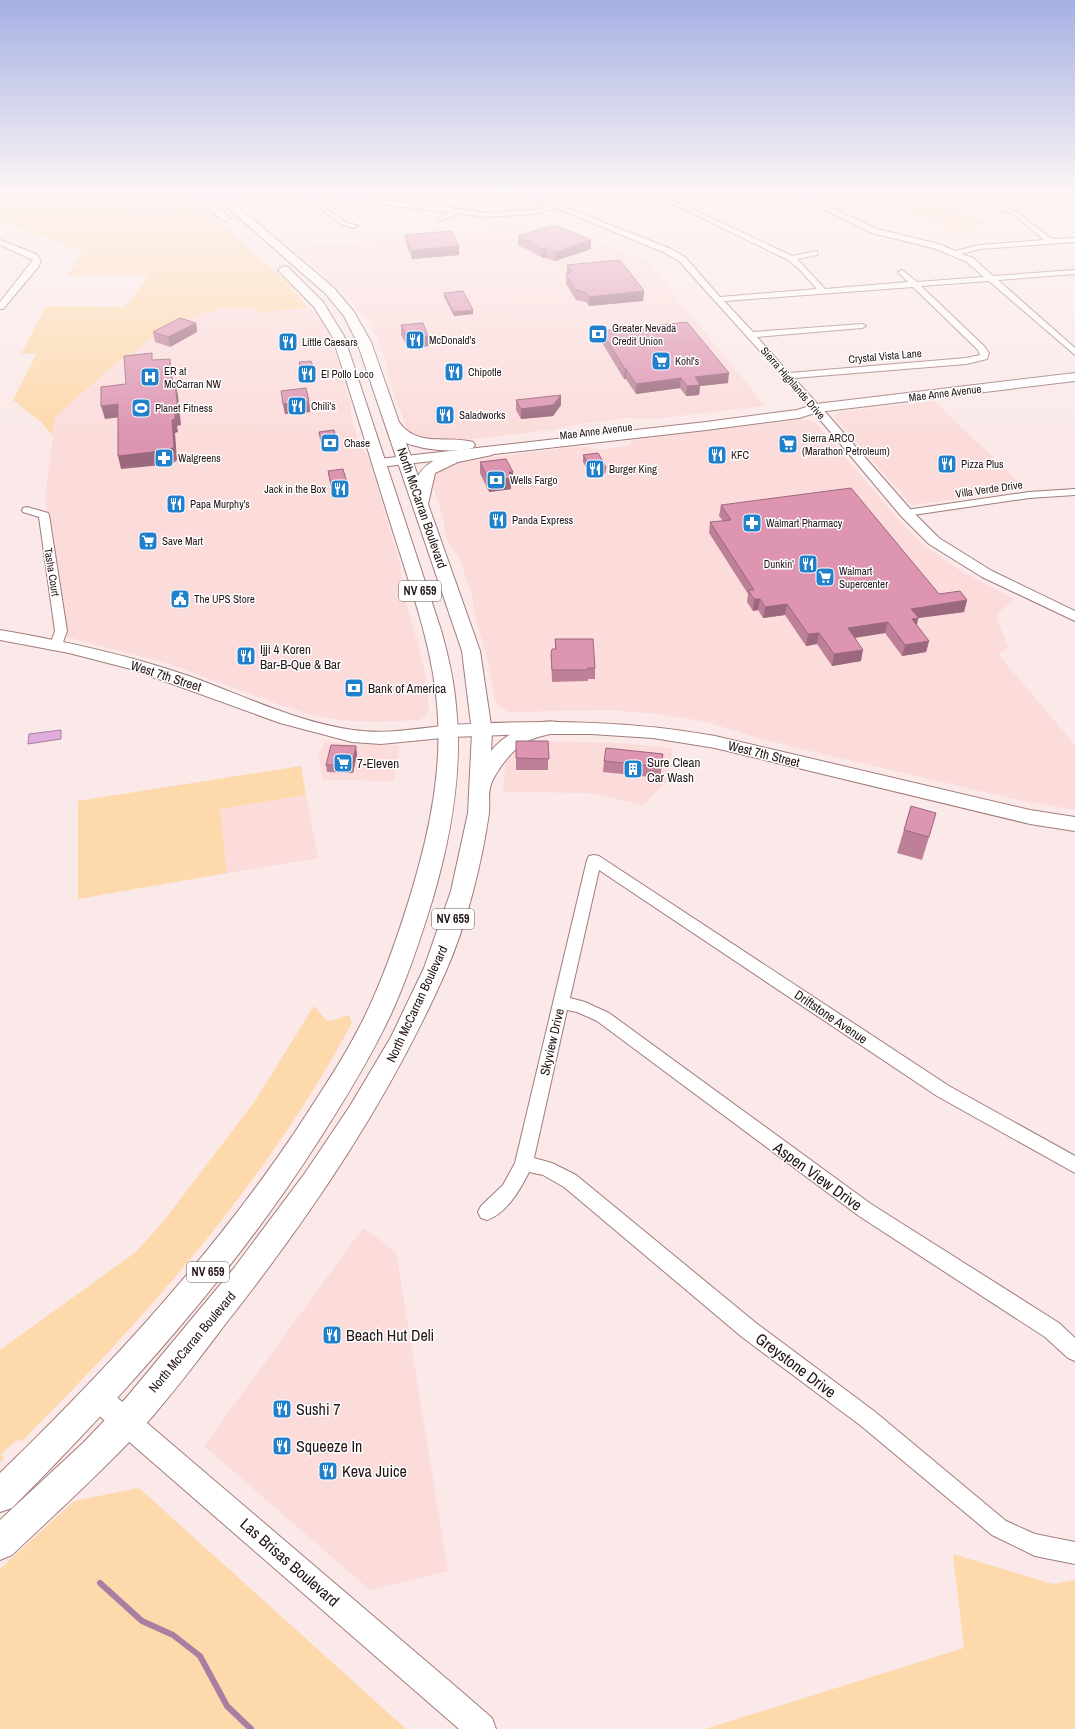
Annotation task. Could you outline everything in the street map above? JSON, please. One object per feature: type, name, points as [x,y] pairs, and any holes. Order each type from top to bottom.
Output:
[{"type":"main road","name":"North McCarran Boulevard","points":[[0,1496],[44,1454],[152,1340],[214,1265],[262,1202],[305,1139],[346,1074],[377,1017],[415,922],[437,842],[445,791],[448,730],[439,657],[378,459],[351,375],[333,326],[309,294],[289,275]]},
{"type":"main road","points":[[301,275],[333,307],[346,310]]},
{"type":"main road","name":"North McCarran Boulevard","points":[[0,1543],[126,1422],[230,1297],[298,1206],[373,1094],[407,1031],[429,983],[445,942],[462,890],[472,850],[481,785],[481,729],[476,676],[470,652],[421,504],[364,342],[346,310],[311,275]]},
{"type":"main road","name":"Mae Anne Avenue","points":[[404,457],[468,445],[794,407],[816,408],[1075,377]]},
{"type":"main road","name":"Mae Anne Avenue","points":[[378,459],[487,452],[799,414],[816,408]]},
{"type":"main road","points":[[391,419],[395,429],[414,441],[433,444],[468,445]]},
{"type":"main road","points":[[421,504],[425,476],[430,469],[447,461],[487,452]]},
{"type":"main road","name":"West 7th Street","points":[[0,635],[56,645],[149,670],[278,717],[353,736],[398,738],[448,730],[555,727],[646,731],[697,738],[966,803],[1075,824]]},
{"type":"main road","points":[[481,785],[500,753],[508,743],[533,730],[555,727]]},
{"type":"street","points":[[0,307],[27,275]]},
{"type":"street","name":"Sierra Highlands Drive","points":[[697,275],[816,408],[906,513],[934,541],[966,562],[1075,617]]},
{"type":"street","points":[[809,275],[823,291]]},
{"type":"street","points":[[905,275],[915,284]]},
{"type":"street","points":[[989,275],[1074,349]]},
{"type":"street","points":[[719,299],[1038,275]]},
{"type":"street","name":"Crystal Vista Lane","points":[[787,376],[966,361],[984,357],[985,353],[981,348],[915,284]]},
{"type":"street","points":[[751,335],[862,326]]},
{"type":"street","name":"Villa Verde Drive","points":[[906,513],[1030,495],[1075,492]]},
{"type":"street","name":"Tasha Court","points":[[27,510],[44,515],[61,631],[56,645]]},
{"type":"street","name":"Skyview Drive","points":[[487,1212],[505,1197],[516,1183],[524,1163],[594,860]]},
{"type":"street","name":"Driftstone Avenue","points":[[594,860],[943,1091],[1075,1166]]},
{"type":"street","name":"Aspen View Drive","points":[[561,1002],[580,1006],[603,1017],[865,1210],[1052,1330],[1075,1351]]},
{"type":"street","name":"Greystone Drive","points":[[524,1163],[546,1168],[570,1181],[749,1330],[867,1418],[999,1528],[1021,1541],[1045,1549],[1075,1553]]},
{"type":"street","name":"Las Brisas Boulevard","points":[[97,1397],[451,1701],[481,1729]]},
{"type":"shaded area","points":[[68,275],[278,275],[290,285],[308,308],[265,312],[245,308],[223,309],[205,313],[161,332],[114,365],[55,417],[52,435],[41,422],[13,400],[37,353],[21,354],[46,306],[122,307],[130,302],[148,275],[67,276]]},
{"type":"shaded area","points":[[323,275],[658,275],[765,406],[651,419],[626,418],[566,426],[551,430],[447,442],[423,440],[408,432],[388,377],[386,360],[371,326],[373,323],[363,318],[350,299]]},
{"type":"shaded area","points":[[238,308],[265,312],[309,308],[316,312],[332,341],[351,403],[351,417],[360,447],[366,453],[372,468],[400,564],[402,588],[426,678],[429,711],[425,717],[420,720],[372,722],[341,720],[313,715],[283,706],[169,664],[67,637],[45,500],[55,417],[114,365],[161,332],[205,313]]},
{"type":"shaded area","points":[[934,401],[1026,489],[913,505],[833,416],[840,412]]},
{"type":"shaded area","points":[[803,419],[815,422],[906,528],[923,545],[961,571],[1013,598],[1014,600],[999,612],[997,618],[1008,648],[998,654],[1075,745],[1075,810],[1018,800],[806,750],[754,737],[707,722],[660,714],[608,710],[508,712],[496,704],[487,657],[475,616],[472,595],[458,555],[449,544],[446,537],[443,516],[430,479],[440,467],[462,461],[573,447],[589,447],[598,450],[627,446],[635,440],[648,438]]},
{"type":"shaded area","points":[[61,730],[61,739],[28,744],[29,734]]},
{"type":"shaded area","points":[[325,741],[348,744],[400,745],[394,781],[323,780],[318,756]]},
{"type":"shaded area","points":[[535,741],[620,743],[673,748],[666,783],[643,805],[590,793],[503,792],[506,756],[509,751]]},
{"type":"shaded area","points":[[301,766],[306,795],[220,809],[227,873],[78,899],[78,801]]},
{"type":"shaded area","points":[[306,795],[318,858],[227,873],[220,809]]},
{"type":"shaded area","points":[[314,1006],[326,1020],[331,1021],[349,1015],[352,1023],[318,1082],[282,1138],[243,1192],[159,1295],[69,1394],[21,1442],[18,1439],[1,1454],[4,1459],[0,1462],[0,1350],[136,1252],[163,1222],[255,1101]]},
{"type":"shaded area","points":[[363,1228],[396,1252],[448,1571],[370,1590],[204,1446]]},
{"type":"shaded area","points":[[139,1488],[406,1729],[0,1729],[0,1569],[74,1501]]},
{"type":"shaded area","points":[[953,1554],[1053,1584],[1075,1580],[1075,1729],[705,1729],[964,1648]]},
{"type":"building","points":[[566,275],[631,275],[644,291],[589,297],[587,293],[576,290]]},
{"type":"building","points":[[463,291],[473,310],[453,312],[444,293]]},
{"type":"building","points":[[180,318],[196,323],[168,337],[153,332]]},
{"type":"building","name":"Kohl's","points":[[687,322],[729,373],[695,377],[700,385],[687,386],[681,378],[636,384],[601,331]]},
{"type":"building","points":[[423,323],[428,336],[407,338],[401,325]]},
{"type":"building","points":[[152,353],[152,360],[170,359],[171,380],[172,383],[175,382],[178,412],[175,413],[175,419],[172,420],[174,447],[169,450],[118,456],[118,404],[101,406],[101,387],[126,384],[124,356]]},
{"type":"building","points":[[311,361],[315,373],[302,374],[299,362]]},
{"type":"building","points":[[306,388],[309,401],[283,404],[281,391]]},
{"type":"building","points":[[561,395],[553,405],[521,409],[516,400]]},
{"type":"building","points":[[334,430],[337,442],[322,444],[319,432]]},
{"type":"building","points":[[598,453],[606,467],[591,468],[583,455]]},
{"type":"building","points":[[506,459],[513,472],[509,472],[511,478],[489,481],[480,462]]},
{"type":"building","points":[[343,469],[348,486],[332,488],[328,471]]},
{"type":"building","name":"Walmart Supercenter","points":[[851,488],[939,594],[960,591],[967,600],[911,609],[919,618],[912,619],[929,641],[905,645],[888,622],[848,628],[863,650],[834,654],[819,633],[808,634],[787,604],[765,607],[760,599],[754,599],[748,590],[754,590],[710,522],[731,520],[721,505]]},
{"type":"building","points":[[555,639],[593,639],[595,668],[588,668],[588,670],[552,670],[551,654],[552,649],[556,649]]},
{"type":"building","points":[[516,741],[548,741],[549,759],[516,758]]},
{"type":"building","points":[[331,745],[356,746],[352,765],[326,765]]},
{"type":"building","points":[[606,748],[663,754],[661,767],[604,761]]},
{"type":"building","points":[[911,806],[936,813],[929,837],[904,830]]},
{"type":"waterway","points":[[100,1583],[142,1621],[173,1635],[200,1656],[227,1706],[251,1729]]},
{"type":"place","name":"Greater Nevada Credit Union","points":[[598,334]]},
{"type":"place","name":"McDonald's","points":[[415,340]]},
{"type":"place","name":"Little Caesars","points":[[288,342]]},
{"type":"place","name":"Kohl's","points":[[661,361]]},
{"type":"place","name":"Chipotle","points":[[454,372]]},
{"type":"place","name":"El Pollo Loco","points":[[307,374]]},
{"type":"place","name":"ER at McCarran NW","points":[[150,377]]},
{"type":"place","name":"Chili's","points":[[297,406]]},
{"type":"place","name":"Planet Fitness","points":[[141,408]]},
{"type":"place","name":"Saladworks","points":[[445,415]]},
{"type":"place","name":"Chase","points":[[330,443]]},
{"type":"place","name":"Sierra ARCO (Marathon Petroleum)","points":[[788,444]]},
{"type":"place","name":"KFC","points":[[717,455]]},
{"type":"place","name":"Walgreens","points":[[164,458]]},
{"type":"place","name":"Pizza Plus","points":[[947,464]]},
{"type":"place","name":"Burger King","points":[[595,469]]},
{"type":"place","name":"Wells Fargo","points":[[496,480]]},
{"type":"place","name":"Jack in the Box","points":[[340,489]]},
{"type":"place","name":"Papa Murphy's","points":[[176,504]]},
{"type":"place","name":"Panda Express","points":[[498,520]]},
{"type":"place","name":"Walmart Pharmacy","points":[[752,523]]},
{"type":"place","name":"Save Mart","points":[[148,541]]},
{"type":"place","name":"Dunkin'","points":[[808,564]]},
{"type":"place","name":"Walmart Supercenter","points":[[825,577]]},
{"type":"place","name":"The UPS Store","points":[[180,599]]},
{"type":"place","name":"Ijji 4 Koren Bar-B-Que & Bar","points":[[246,656]]},
{"type":"place","name":"Bank of America","points":[[354,688]]},
{"type":"place","name":"7-Eleven","points":[[343,763]]},
{"type":"place","name":"Sure Clean Car Wash","points":[[633,769]]},
{"type":"place","name":"Beach Hut Deli","points":[[332,1335]]},
{"type":"place","name":"Sushi 7","points":[[282,1409]]},
{"type":"place","name":"Squeeze In","points":[[282,1446]]},
{"type":"place","name":"Keva Juice","points":[[328,1471]]}]
